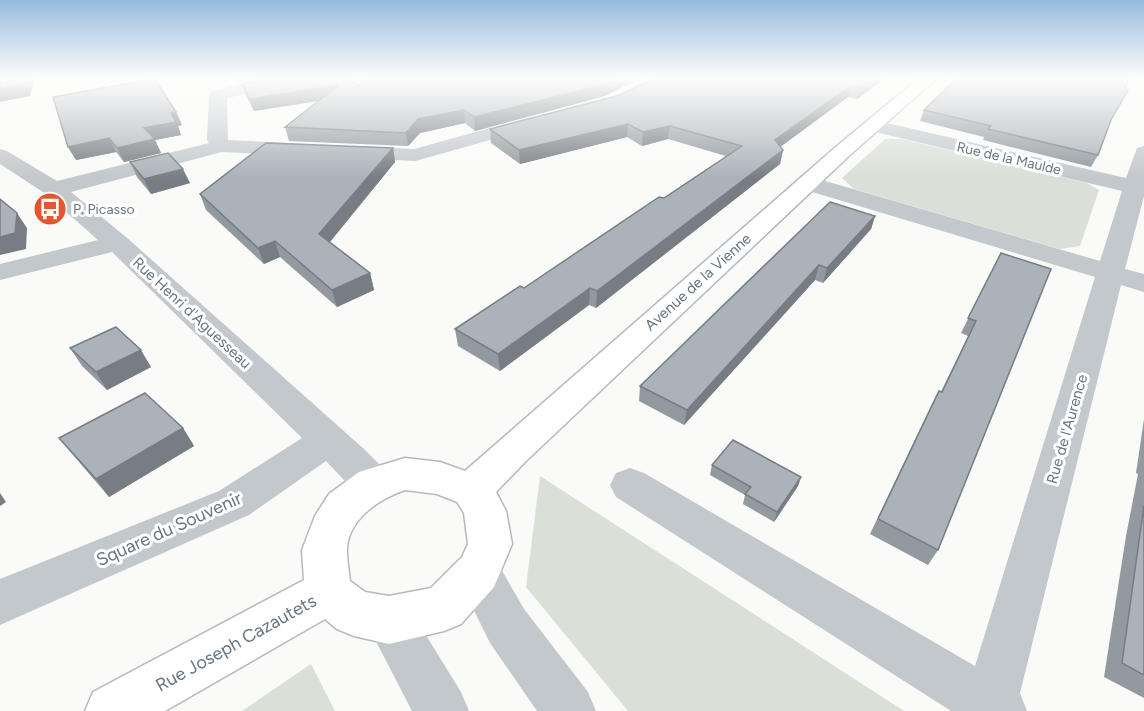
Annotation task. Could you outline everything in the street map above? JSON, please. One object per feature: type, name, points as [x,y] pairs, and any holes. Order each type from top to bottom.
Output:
[{"type":"street","points":[[219,112],[220,143]]},
{"type":"street","name":"Avenue de la Vienne","points":[[472,490],[512,450],[807,183],[890,112]]},
{"type":"street","points":[[414,154],[557,116]]},
{"type":"street","name":"Rue de la Maulde","points":[[874,126],[1139,188]]},
{"type":"street","points":[[46,184],[220,143],[414,154],[460,166]]},
{"type":"street","name":"Rue de l'Aurence","points":[[995,708],[1127,278],[1144,152]]},
{"type":"street","name":"Rue Henri d'Aguesseau","points":[[0,155],[46,184],[117,243],[329,440],[373,484]]},
{"type":"street","points":[[807,183],[1127,278]]},
{"type":"street","points":[[0,272],[117,243]]},
{"type":"street","name":"Square du Souvenir","points":[[0,602],[234,503],[329,440]]},
{"type":"street","points":[[405,474],[440,478],[472,490],[485,511],[490,544],[478,572],[444,608],[389,620],[354,613],[328,592],[324,550],[330,529],[344,506],[373,484],[405,474]]},
{"type":"street","points":[[630,485],[995,708]]},
{"type":"street","points":[[478,572],[507,626],[569,711]]},
{"type":"street","name":"Rue Joseph Cazautets","points":[[112,711],[328,592]]},
{"type":"street","points":[[389,620],[442,711]]},
{"type":"shaded area","points":[[885,139],[902,139],[1087,183],[1099,190],[1080,246],[1060,249],[854,189],[842,178]]},
{"type":"shaded area","points":[[540,476],[904,711],[628,711],[526,587]]},
{"type":"shaded area","points":[[311,664],[335,711],[242,711]]},
{"type":"building","points":[[58,112],[175,112],[171,113],[176,122],[144,128],[155,139],[117,148],[109,138],[68,147]]},
{"type":"building","points":[[304,112],[453,112],[418,119],[406,133],[285,127]]},
{"type":"building","points":[[467,112],[493,112],[474,117]]},
{"type":"building","points":[[554,112],[814,112],[775,140],[783,150],[597,291],[590,288],[498,354],[455,329],[520,286],[524,288],[659,197],[664,198],[742,146],[670,126],[643,132],[628,124],[519,150],[490,129]]},
{"type":"building","points":[[933,112],[1115,112],[1098,155],[988,129],[991,126]]},
{"type":"building","points":[[266,143],[393,148],[319,234],[370,273],[332,290],[275,241],[258,248],[200,194]]},
{"type":"building","points":[[168,153],[183,169],[144,179],[130,162]]},
{"type":"building","points":[[0,199],[17,213],[15,233],[0,237]]},
{"type":"building","points":[[830,202],[875,216],[827,268],[819,265],[687,410],[640,386]]},
{"type":"building","points":[[1001,253],[1051,269],[938,550],[878,519],[939,391],[942,392],[976,321],[968,318]]},
{"type":"building","points":[[116,327],[141,350],[96,372],[70,348]]},
{"type":"building","points":[[145,393],[183,428],[96,479],[59,438]]},
{"type":"building","points":[[733,440],[801,477],[777,512],[745,494],[751,487],[712,465]]},
{"type":"building","points":[[1144,505],[1144,675],[1122,663]]},
{"type":"place","name":"P. Picasso","points":[[50,209]]}]
